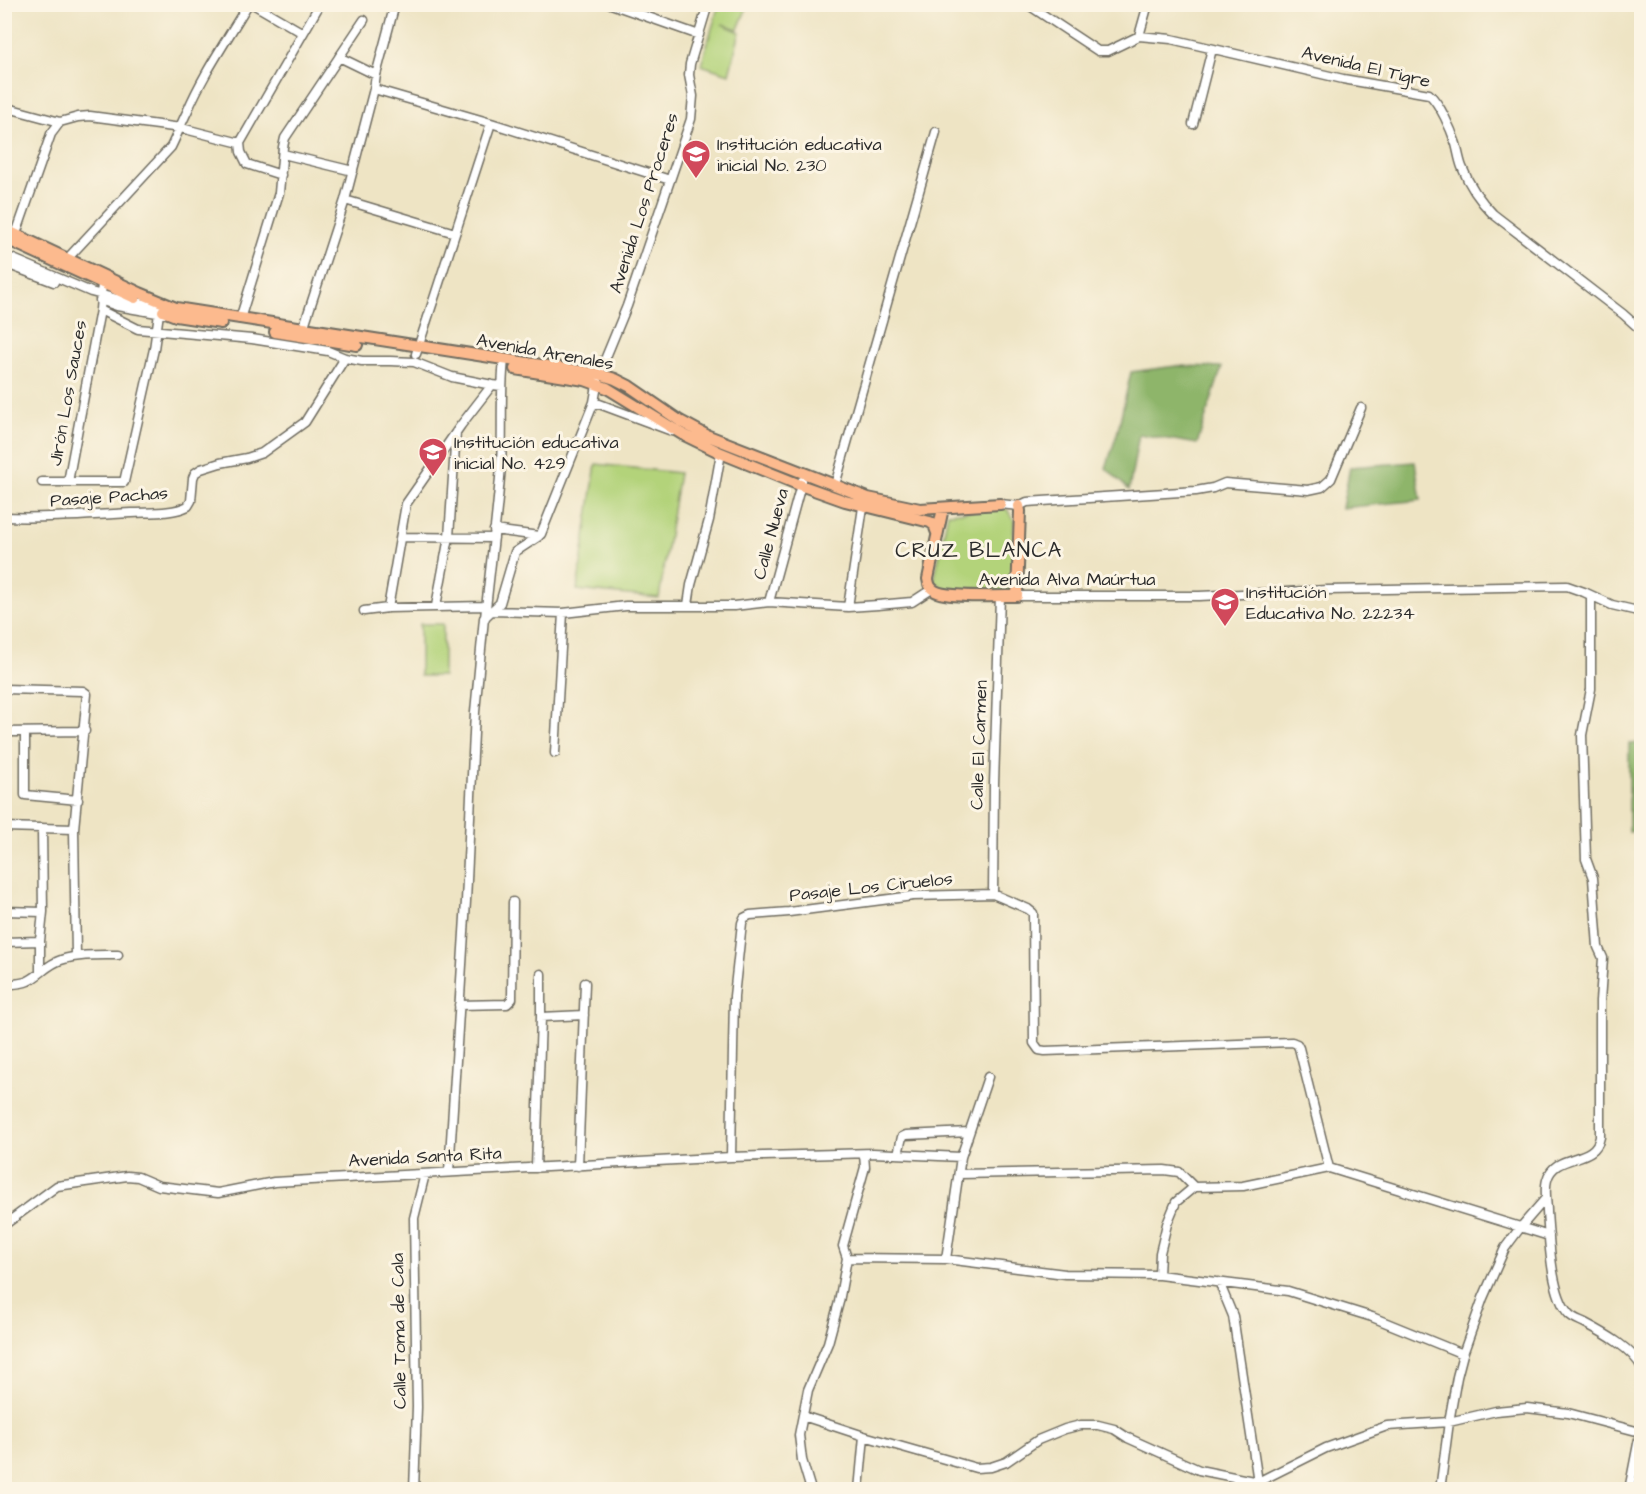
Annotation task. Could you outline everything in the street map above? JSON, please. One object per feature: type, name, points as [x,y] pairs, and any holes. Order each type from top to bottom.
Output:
[{"type":"main road","points":[[4,229],[68,258],[101,288]]},
{"type":"main road","points":[[4,238],[101,288],[157,308],[418,350]]},
{"type":"main road","name":"Avenida Arenales","points":[[101,288],[140,293],[176,312],[240,319],[503,364],[598,379],[615,379],[706,435],[868,498],[920,509],[1000,504]]},
{"type":"main road","points":[[598,379],[607,388],[682,434],[721,453],[800,485],[863,507],[930,522],[937,533]]},
{"type":"main road","points":[[1017,596],[1020,511],[1018,506]]},
{"type":"main road","points":[[932,589],[928,579],[943,508]]},
{"type":"main road","name":"Avenida Alva Maúrtua","points":[[932,589],[945,595],[1017,596]]},
{"type":"street","points":[[68,258],[171,147],[208,71],[248,4]]},
{"type":"street","points":[[253,4],[303,33]]},
{"type":"street","points":[[281,175],[247,164],[241,153],[240,143],[320,4]]},
{"type":"street","points":[[303,329],[345,200],[395,4]]},
{"type":"street","points":[[611,4],[699,35]]},
{"type":"street","name":"Avenida Los Proceres","points":[[539,536],[594,402],[598,379],[627,306],[691,119],[693,96],[689,75],[690,64],[708,4]]},
{"type":"street","points":[[1027,4],[1098,51],[1108,51],[1139,36],[1148,4]]},
{"type":"street","points":[[240,319],[279,193],[285,138],[364,20]]},
{"type":"street","name":"Avenida El Tigre","points":[[1139,36],[1171,39],[1343,79],[1429,94],[1436,100],[1455,141],[1460,164],[1480,201],[1493,214],[1641,331]]},
{"type":"street","points":[[1193,124],[1212,49]]},
{"type":"street","points":[[339,57],[376,75]]},
{"type":"street","points":[[375,89],[670,180]]},
{"type":"street","points":[[4,107],[60,122],[90,116],[181,128],[240,143]]},
{"type":"street","points":[[16,234],[51,134],[60,122]]},
{"type":"street","points":[[418,350],[491,123]]},
{"type":"street","points":[[835,485],[936,132]]},
{"type":"street","points":[[283,154],[353,171]]},
{"type":"street","points":[[345,200],[455,233]]},
{"type":"street","points":[[4,255],[101,288]]},
{"type":"street","name":"Avenida Arenales","points":[[4,263],[101,288],[117,306],[157,308]]},
{"type":"street","name":"Jirón Los Sauces","points":[[68,482],[100,310],[101,288]]},
{"type":"street","points":[[42,482],[124,482],[157,331],[157,308]]},
{"type":"street","points":[[100,310],[138,329],[252,339],[328,351],[362,362],[414,363],[452,377],[502,386]]},
{"type":"street","name":"Pasaje Pachas","points":[[4,517],[39,518],[188,507],[195,473],[220,463],[262,453],[305,422],[345,358]]},
{"type":"street","points":[[449,1172],[475,712],[484,618],[489,608],[501,468],[503,364]]},
{"type":"street","points":[[388,608],[406,504],[461,424],[492,385]]},
{"type":"street","points":[[594,402],[682,434]]},
{"type":"street","points":[[1000,504],[1018,506],[1027,502],[1196,491],[1224,483],[1308,490],[1322,487],[1331,479],[1360,408]]},
{"type":"street","points":[[436,606],[449,537],[456,432]]},
{"type":"street","points":[[688,605],[691,585],[709,520],[721,453]]},
{"type":"street","name":"Calle Nueva","points":[[769,602],[800,485],[805,474]]},
{"type":"street","points":[[848,607],[863,507]]},
{"type":"street","points":[[401,537],[494,534],[539,536]]},
{"type":"street","points":[[489,608],[500,603],[515,552],[539,536]]},
{"type":"street","name":"Avenida Alva Maúrtua","points":[[1017,596],[1199,596],[1328,590],[1567,586],[1612,605],[1641,612]]},
{"type":"street","points":[[364,611],[436,606],[563,612],[626,606],[734,606],[769,602],[848,607],[908,603],[932,589]]},
{"type":"street","name":"Calle El Carmen","points":[[993,894],[1000,596]]},
{"type":"street","points":[[1591,596],[1591,690],[1582,735],[1586,859],[1593,878],[1598,947],[1603,958],[1600,1001],[1600,1137],[1592,1151],[1558,1164],[1551,1171],[1547,1179],[1546,1198],[1552,1267],[1563,1305],[1576,1320],[1585,1323],[1630,1351],[1638,1360],[1641,1368]]},
{"type":"street","points":[[555,753],[563,612]]},
{"type":"street","points":[[4,689],[83,691],[88,697],[74,829],[76,956]]},
{"type":"street","points":[[4,732],[85,731]]},
{"type":"street","points":[[25,732],[25,795],[78,800]]},
{"type":"street","points":[[4,827],[74,829]]},
{"type":"street","points":[[40,972],[43,912],[42,828]]},
{"type":"street","name":"Pasaje Los Ciruelos","points":[[731,1158],[734,996],[742,923],[746,916],[913,896],[993,894],[1028,909],[1032,913],[1034,1043],[1039,1050],[1292,1042],[1297,1044],[1329,1168]]},
{"type":"street","points":[[459,1005],[507,1004],[512,999],[513,902]]},
{"type":"street","points":[[4,911],[43,912]]},
{"type":"street","points":[[4,942],[40,941]]},
{"type":"street","points":[[4,986],[30,980],[60,960],[76,956],[118,955]]},
{"type":"street","points":[[536,1168],[541,974]]},
{"type":"street","points":[[578,1166],[585,983]]},
{"type":"street","points":[[541,1017],[584,1015]]},
{"type":"street","points":[[946,1259],[961,1157],[988,1077]]},
{"type":"street","points":[[898,1154],[902,1137],[906,1134],[969,1132]]},
{"type":"street","points":[[811,1490],[800,1450],[799,1436],[808,1390],[828,1343],[839,1302],[847,1258],[843,1246],[865,1167],[864,1154]]},
{"type":"street","name":"Avenida Santa Rita","points":[[4,1225],[57,1186],[127,1176],[138,1177],[159,1186],[221,1193],[274,1182],[731,1158],[864,1154],[961,1157]]},
{"type":"street","points":[[1159,1275],[1160,1253],[1167,1224],[1176,1202],[1194,1187],[1243,1186],[1329,1168],[1549,1236]]},
{"type":"street","points":[[959,1174],[1164,1170],[1179,1172],[1194,1187]]},
{"type":"street","name":"Calle Toma de Cala","points":[[414,1490],[417,1407],[414,1218],[425,1174]]},
{"type":"street","points":[[1440,1490],[1457,1377],[1483,1298],[1505,1248],[1546,1198]]},
{"type":"street","points":[[847,1258],[946,1259],[1065,1274],[1159,1275],[1288,1291],[1372,1317],[1463,1354]]},
{"type":"street","points":[[1219,1282],[1233,1316],[1258,1486]]},
{"type":"street","points":[[803,1416],[976,1468],[991,1467],[1006,1462],[1038,1440],[1065,1429],[1081,1425],[1098,1425],[1114,1430],[1199,1470],[1258,1486],[1326,1448],[1387,1426],[1449,1422],[1496,1411],[1527,1408],[1568,1413],[1641,1427],[1638,1463],[1629,1490]]},
{"type":"street","points":[[859,1490],[864,1436]]},
{"type":"green space","points":[[719,5],[748,5],[738,29],[722,24],[740,32],[729,74],[701,65]]},
{"type":"green space","points":[[1176,366],[1222,367],[1197,444],[1139,434],[1129,490],[1106,468],[1117,434],[1131,372]]},
{"type":"green space","points":[[1415,462],[1421,500],[1342,508],[1350,467]]},
{"type":"green space","points":[[596,464],[679,473],[659,598],[577,590]]},
{"type":"green space","points":[[1006,508],[1014,520],[1011,592],[945,589],[934,581],[948,513]]},
{"type":"green space","points":[[420,624],[443,624],[443,676],[420,676]]},
{"type":"green space","points":[[1641,743],[1641,830],[1629,832],[1629,744]]},
{"type":"place","name":"Institución educativa inicial No. 230","points":[[696,180]]},
{"type":"place","name":"Institución educativa inicial No. 429","points":[[433,478]]},
{"type":"place","name":"Institución Educativa No. 22234","points":[[1225,628]]},
{"type":"district","name":"CRUZ BLANCA","points":[[979,550]]}]
